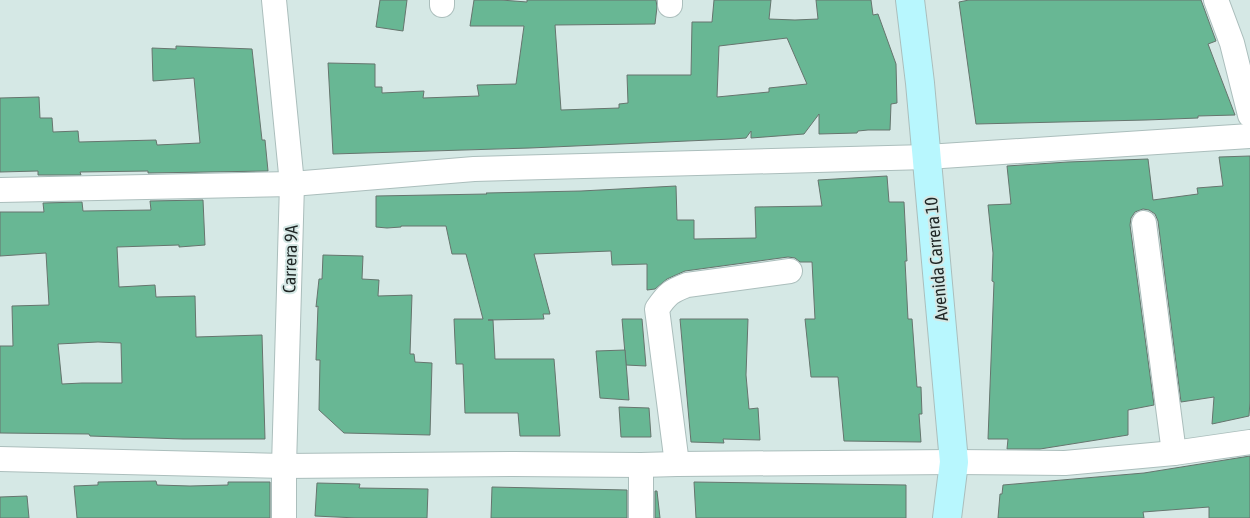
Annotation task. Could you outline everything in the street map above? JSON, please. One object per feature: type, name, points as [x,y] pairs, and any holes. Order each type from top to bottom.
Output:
[{"type":"main road","name":"Avenida Carrera 10","points":[[912,0],[954,462],[947,518]]},
{"type":"street","name":"Carrera 9A","points":[[274,0],[292,184],[284,518]]},
{"type":"street","points":[[1216,0],[1232,43],[1250,115]]},
{"type":"street","points":[[0,190],[292,184],[474,169],[927,157],[1250,136]]},
{"type":"street","points":[[1144,223],[1174,453]]},
{"type":"street","points":[[677,464],[657,308],[674,290],[687,285],[790,271]]},
{"type":"street","points":[[0,460],[284,466],[1065,463],[1174,453],[1250,442]]},
{"type":"street","points":[[641,465],[641,518]]},
{"type":"building","points":[[380,0],[407,0],[403,31],[376,27]]},
{"type":"building","points":[[474,0],[527,2],[527,0],[656,0],[655,24],[555,25],[561,110],[619,108],[619,104],[628,103],[627,75],[691,75],[692,22],[712,22],[714,0],[771,0],[769,19],[795,20],[818,19],[816,0],[871,0],[873,15],[878,14],[896,64],[897,103],[891,104],[890,130],[868,130],[858,131],[857,133],[819,134],[819,114],[804,134],[751,138],[751,131],[746,138],[732,139],[333,154],[328,63],[375,64],[375,87],[382,87],[382,93],[424,91],[423,98],[479,96],[477,85],[516,84],[524,26],[470,26]],"holes":[[[787,38],[807,84],[769,88],[769,92],[717,97],[719,46]]]},
{"type":"building","points":[[969,0],[1201,0],[1216,41],[1208,44],[1235,115],[1146,120],[976,124],[959,2]]},
{"type":"building","points":[[176,46],[252,49],[262,140],[265,140],[268,171],[80,172],[81,175],[38,175],[38,171],[0,172],[0,98],[39,97],[40,118],[52,118],[53,132],[78,131],[79,142],[156,140],[157,145],[200,143],[194,78],[153,81],[152,48],[176,49]]},
{"type":"building","points":[[1250,156],[1249,416],[1212,424],[1214,397],[1181,402],[1158,221],[1155,214],[1143,209],[1135,212],[1131,218],[1130,225],[1154,405],[1128,410],[1128,435],[1040,449],[1007,449],[1008,439],[988,439],[994,282],[992,281],[993,253],[988,205],[1011,204],[1007,166],[1148,159],[1153,200],[1198,194],[1197,188],[1223,186],[1219,157]]},
{"type":"building","points":[[887,176],[889,202],[904,202],[908,319],[912,319],[917,387],[921,387],[922,414],[919,414],[921,442],[844,441],[838,377],[811,377],[805,319],[815,319],[812,262],[800,262],[795,258],[788,257],[685,271],[667,279],[655,289],[647,290],[647,264],[612,265],[611,251],[534,254],[550,314],[543,314],[544,319],[488,320],[493,320],[495,359],[554,359],[560,436],[520,436],[518,413],[465,413],[463,364],[456,364],[454,319],[483,319],[466,254],[452,254],[446,226],[376,227],[376,196],[581,191],[676,186],[677,220],[694,220],[694,239],[756,238],[755,207],[822,206],[818,180]]},
{"type":"building","points":[[203,200],[205,245],[117,247],[119,287],[155,285],[156,297],[195,296],[196,337],[262,335],[265,439],[183,439],[90,436],[89,434],[0,433],[0,346],[13,346],[12,306],[49,305],[46,253],[0,256],[0,212],[44,212],[43,203],[82,202],[83,211],[151,210],[150,201]],"holes":[[[121,343],[122,383],[62,384],[58,344]]]},
{"type":"building","points":[[323,255],[363,256],[362,279],[379,280],[378,296],[412,295],[410,354],[414,354],[415,362],[432,363],[430,435],[344,433],[319,410],[320,360],[316,360],[318,306],[316,307],[319,279],[322,279]]},
{"type":"building","points":[[622,319],[642,319],[646,366],[626,365]]},
{"type":"building","points":[[680,319],[748,319],[746,375],[749,409],[758,408],[760,440],[723,439],[724,443],[691,442]]},
{"type":"building","points":[[625,350],[629,400],[600,398],[596,351]]},
{"type":"building","points":[[619,407],[649,408],[651,437],[621,437]]},
{"type":"building","points":[[1250,456],[1250,518],[1209,518],[1209,507],[1143,512],[1144,518],[998,518],[1000,494],[1002,494],[1003,485],[1144,473]]},
{"type":"building","points":[[156,481],[157,485],[190,486],[228,485],[228,482],[270,482],[270,518],[77,518],[74,486],[98,485],[98,482]]},
{"type":"building","points":[[694,482],[906,485],[906,518],[696,518]]},
{"type":"building","points":[[317,483],[360,484],[359,488],[428,489],[427,518],[315,516]]},
{"type":"building","points":[[492,487],[627,490],[627,518],[491,518]]},
{"type":"building","points":[[655,491],[657,491],[660,518],[655,518]]},
{"type":"building","points":[[27,496],[29,518],[0,518],[0,497]]}]
